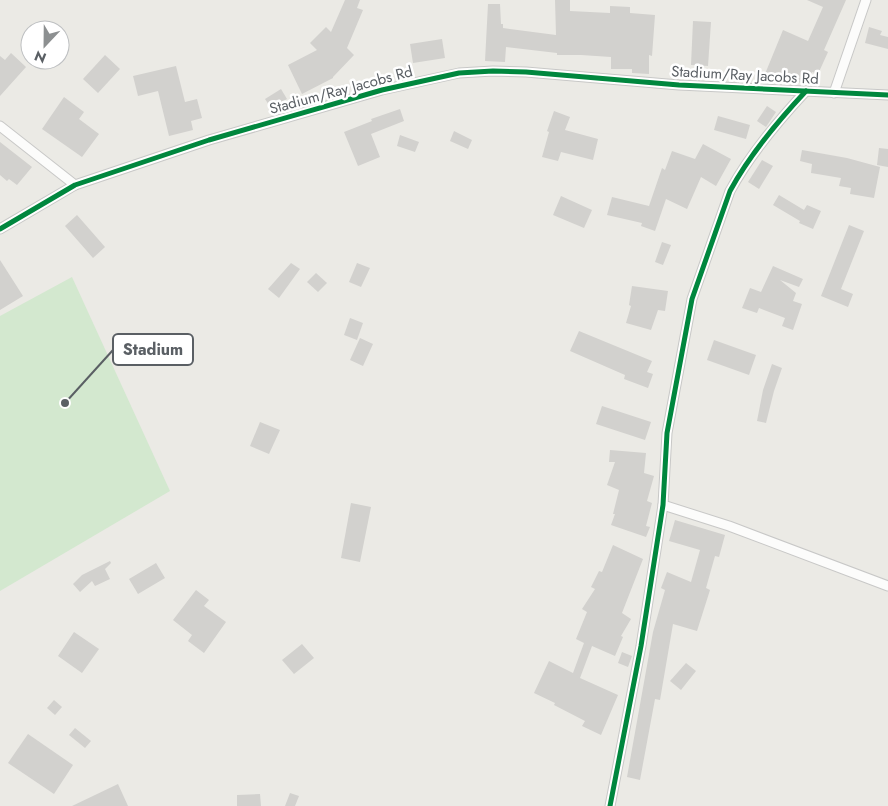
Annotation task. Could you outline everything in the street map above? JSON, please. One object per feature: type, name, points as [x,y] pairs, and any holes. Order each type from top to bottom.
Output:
[{"type":"street","points":[[834,93],[866,0]]},
{"type":"street","name":"Stadium/Ray Jacobs Rd","points":[[0,229],[75,184],[209,140],[382,90],[459,73],[526,72],[679,85],[888,95]]},
{"type":"street","points":[[610,806],[641,646],[663,504],[667,433],[692,299],[734,183],[774,126],[806,91]]},
{"type":"street","points":[[0,126],[75,184]]},
{"type":"street","points":[[663,504],[729,526],[888,586]]},
{"type":"green space","points":[[72,277],[170,491],[0,591],[0,316]]},
{"type":"building","points":[[345,0],[360,0],[357,8],[363,10],[347,48],[354,55],[333,78],[302,94],[288,65],[317,50],[310,43],[326,27],[331,32]]},
{"type":"building","points":[[555,0],[570,0],[570,11],[610,13],[610,6],[630,7],[630,13],[655,15],[652,56],[649,55],[649,74],[632,73],[632,69],[611,69],[611,57],[557,55],[557,53],[506,47],[505,62],[485,61],[488,4],[500,4],[503,28],[556,35]]},
{"type":"building","points":[[807,0],[846,0],[824,50],[828,52],[818,74],[812,72],[806,85],[796,81],[795,84],[788,84],[765,74],[783,30],[808,41],[823,7]]},
{"type":"building","points":[[693,21],[711,22],[708,66],[691,65]]},
{"type":"building","points":[[869,27],[882,31],[880,35],[888,37],[888,49],[865,43]]},
{"type":"building","points":[[442,39],[445,58],[413,63],[410,44]]},
{"type":"building","points":[[11,53],[20,61],[20,70],[23,70],[0,96],[0,56],[5,60]]},
{"type":"building","points":[[105,55],[120,69],[98,93],[83,79]]},
{"type":"building","points":[[176,66],[185,102],[197,99],[202,118],[191,121],[193,130],[169,136],[158,91],[138,96],[133,76]]},
{"type":"building","points":[[281,89],[287,99],[271,108],[265,99]]},
{"type":"building","points":[[64,97],[84,112],[79,119],[99,134],[82,157],[42,129]]},
{"type":"building","points":[[767,106],[776,112],[766,127],[757,121]]},
{"type":"building","points":[[400,109],[404,121],[371,134],[380,157],[358,166],[344,132],[372,121],[371,119]]},
{"type":"building","points":[[554,111],[570,117],[565,130],[598,139],[593,160],[561,152],[558,161],[542,157],[549,132],[547,131]]},
{"type":"building","points":[[718,116],[750,125],[746,139],[714,130]]},
{"type":"building","points":[[454,131],[472,140],[468,149],[450,141]]},
{"type":"building","points":[[400,135],[419,142],[415,152],[397,146]]},
{"type":"building","points":[[0,142],[32,167],[17,185],[9,179],[7,181],[0,175]]},
{"type":"building","points":[[703,144],[731,159],[716,186],[701,177],[687,209],[666,199],[655,231],[641,226],[642,223],[607,215],[612,197],[649,206],[662,168],[665,170],[672,151],[695,159]]},
{"type":"building","points":[[879,148],[888,149],[888,167],[877,165]]},
{"type":"building","points":[[802,150],[847,158],[880,167],[874,198],[850,194],[851,188],[839,186],[841,178],[811,173],[812,164],[800,161]]},
{"type":"building","points":[[762,160],[773,166],[759,189],[748,182]]},
{"type":"building","points":[[779,195],[804,210],[807,205],[821,211],[813,229],[799,223],[800,221],[773,205]]},
{"type":"building","points":[[561,196],[592,210],[584,228],[553,215]]},
{"type":"building","points":[[77,215],[105,247],[93,258],[65,226]]},
{"type":"building","points":[[849,225],[864,231],[841,289],[853,294],[848,307],[821,296]]},
{"type":"building","points":[[662,242],[671,245],[663,265],[655,262]]},
{"type":"building","points":[[0,260],[23,296],[0,310]]},
{"type":"building","points":[[291,263],[300,269],[279,298],[268,289]]},
{"type":"building","points":[[357,263],[370,268],[361,287],[349,282]]},
{"type":"building","points":[[773,266],[803,279],[799,287],[780,280],[796,293],[793,301],[802,304],[793,330],[782,326],[785,318],[759,308],[757,313],[742,308],[750,288],[761,292]]},
{"type":"building","points":[[316,273],[327,283],[318,292],[307,282]]},
{"type":"building","points":[[632,286],[668,291],[665,311],[658,310],[651,330],[626,323],[631,306],[629,305]]},
{"type":"building","points":[[350,318],[363,323],[357,340],[344,335]]},
{"type":"building","points":[[579,331],[652,361],[647,372],[653,374],[648,388],[624,379],[625,375],[570,351]]},
{"type":"building","points":[[360,338],[373,344],[363,366],[350,360]]},
{"type":"building","points":[[714,340],[756,355],[749,375],[707,360]]},
{"type":"building","points":[[772,364],[782,368],[766,423],[757,421],[763,390]]},
{"type":"building","points":[[602,406],[651,422],[645,440],[596,424]]},
{"type":"building","points":[[260,422],[280,430],[269,454],[250,446]]},
{"type":"building","points":[[610,450],[646,453],[644,473],[654,476],[647,501],[652,503],[646,526],[650,527],[646,537],[611,525],[619,490],[607,485],[615,462],[609,462]]},
{"type":"building","points":[[351,503],[371,507],[360,562],[341,558]]},
{"type":"building","points":[[675,520],[725,535],[719,557],[715,556],[706,588],[710,590],[697,631],[673,624],[660,700],[655,699],[640,780],[627,777],[653,632],[665,590],[661,588],[667,572],[691,582],[700,550],[669,541]]},
{"type":"building","points":[[613,545],[643,559],[622,613],[631,619],[621,636],[623,637],[615,656],[592,646],[580,678],[618,695],[601,735],[582,726],[585,721],[534,693],[549,661],[573,673],[584,643],[576,639],[587,612],[582,609],[595,589],[591,587],[599,571],[602,572]]},
{"type":"building","points":[[110,561],[111,563],[105,569],[110,579],[95,586],[92,581],[80,592],[73,584],[82,575]]},
{"type":"building","points":[[156,563],[165,578],[138,594],[129,579]]},
{"type":"building","points":[[196,590],[209,600],[204,606],[226,622],[204,653],[188,641],[192,635],[173,620]]},
{"type":"building","points":[[74,632],[99,649],[82,673],[58,656]]},
{"type":"building","points":[[302,644],[314,658],[294,674],[282,660]]},
{"type":"building","points":[[622,652],[632,656],[628,667],[618,663]]},
{"type":"building","points":[[686,663],[696,671],[681,690],[670,681]]},
{"type":"building","points":[[54,700],[62,707],[55,715],[47,708]]},
{"type":"building","points":[[75,728],[91,741],[85,748],[69,735]]},
{"type":"building","points":[[28,734],[73,765],[54,794],[8,763]]},
{"type":"building","points":[[118,784],[128,806],[72,806]]},
{"type":"building","points":[[290,793],[299,796],[295,806],[285,806]]},
{"type":"building","points":[[260,794],[261,806],[237,806],[237,795]]},
{"type":"cycle path","points":[[0,229],[75,185],[209,140],[382,90],[459,73],[526,72],[679,85],[888,95]]},
{"type":"cycle path","points":[[610,806],[641,646],[663,505],[667,433],[692,299],[730,191],[746,164],[785,114],[806,91]]},
{"type":"place","name":"Stadium","points":[[65,403]]}]
